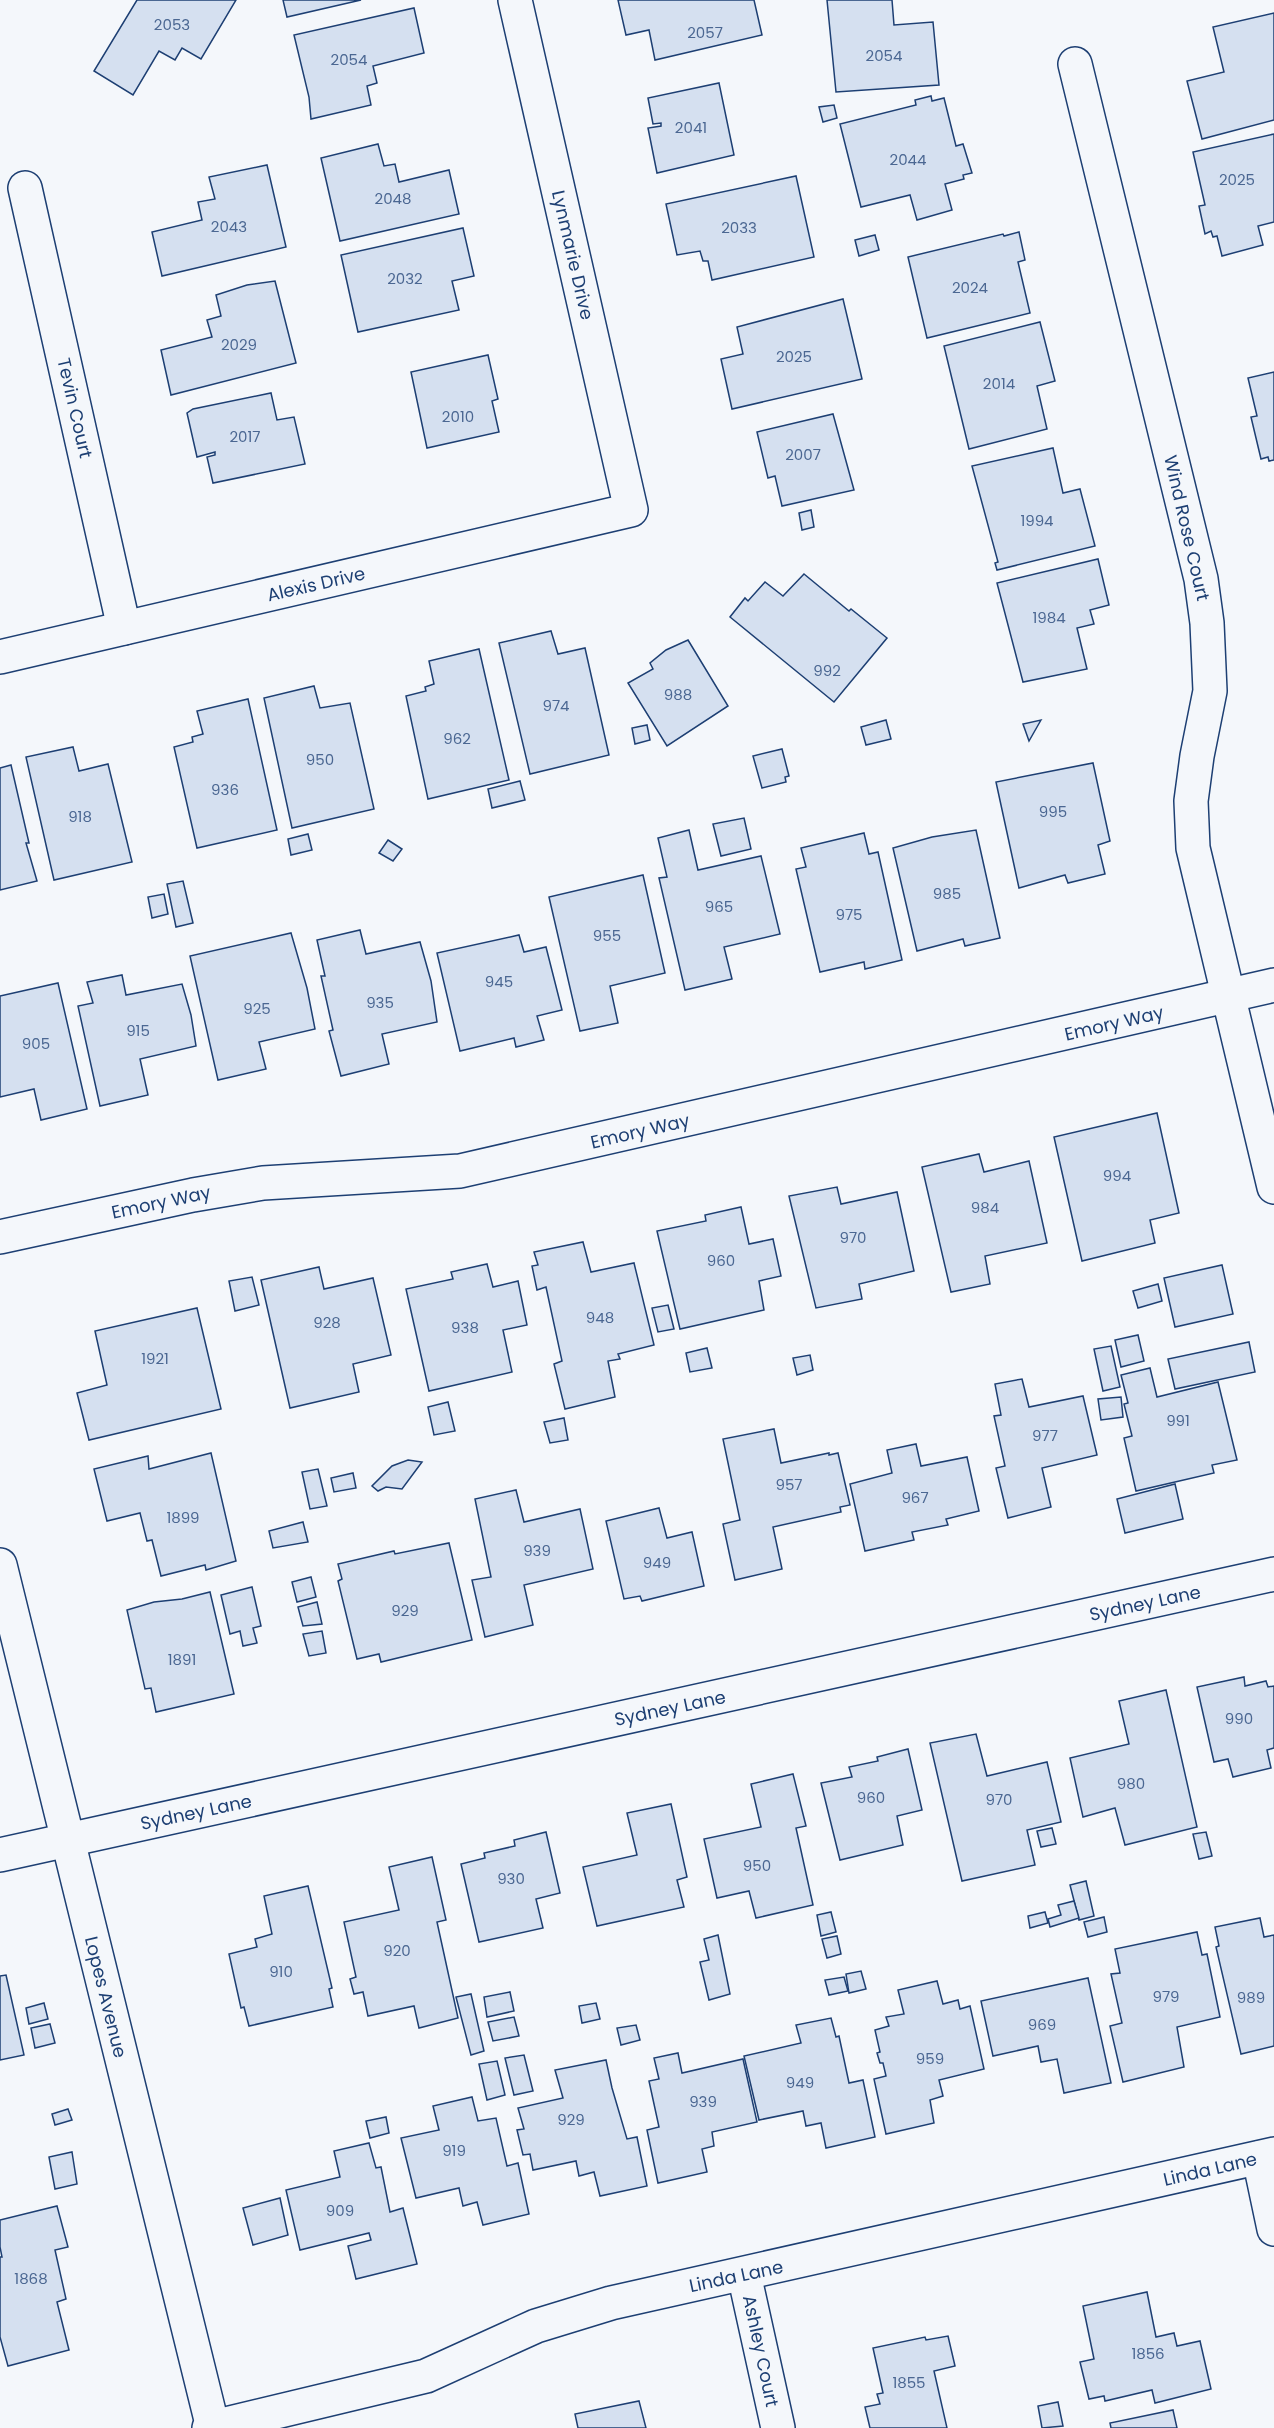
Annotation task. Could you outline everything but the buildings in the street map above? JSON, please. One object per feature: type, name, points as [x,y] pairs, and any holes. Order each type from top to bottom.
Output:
[{"type":"street","name":"Lynmarie Drive","points":[[515,0],[631,510]]},
{"type":"street","name":"Wind Rose Court","points":[[1075,64],[1201,579],[1207,623],[1210,691],[1191,801],[1193,848],[1274,1187]]},
{"type":"street","name":"Tevin Court","points":[[25,188],[124,628]]},
{"type":"street","name":"Alexis Drive","points":[[0,657],[631,510]]},
{"type":"street","name":"Emory Way","points":[[0,1237],[193,1195],[263,1183],[460,1172],[1274,985]]},
{"type":"street","name":"Lopes Avenue","points":[[0,1565],[212,2428]]},
{"type":"street","name":"Sydney Lane","points":[[0,1855],[1274,1574]]},
{"type":"street","name":"Linda Lane","points":[[212,2428],[426,2376],[536,2326],[610,2303],[1266,2156]]},
{"type":"street","points":[[1266,2156],[1274,2229]]},
{"type":"street","name":"Ashley Court","points":[[744,2274],[778,2428]]}]
